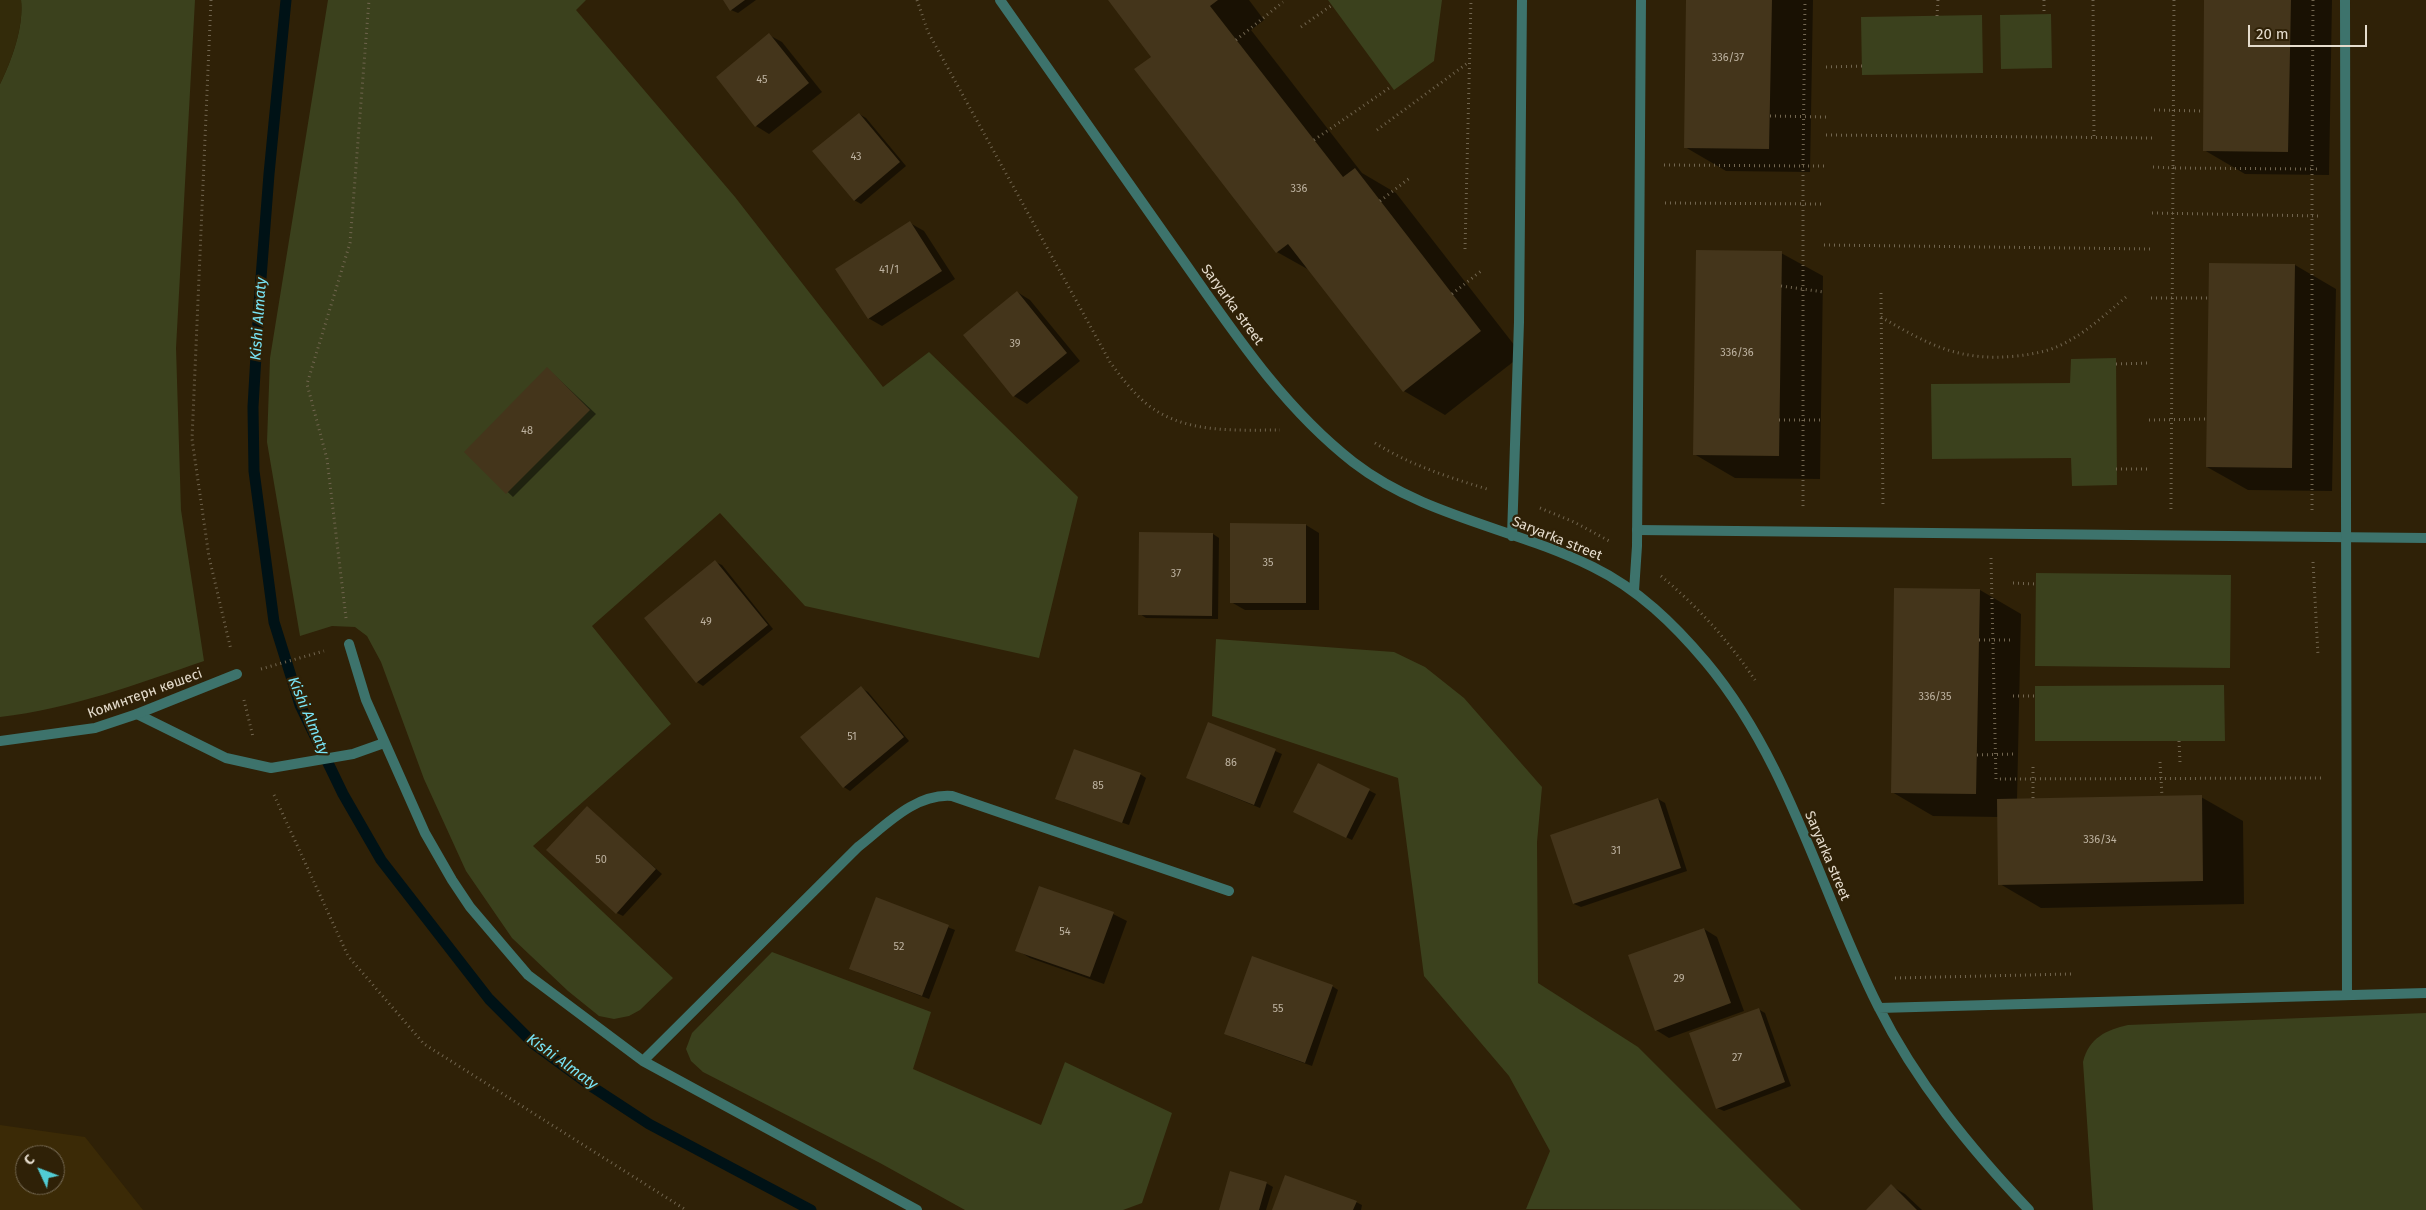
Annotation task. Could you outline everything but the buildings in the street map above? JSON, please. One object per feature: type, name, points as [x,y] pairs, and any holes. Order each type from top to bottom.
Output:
[{"type":"street","name":"Saryarka street","points":[[1000,0],[1226,322],[1282,396],[1317,430],[1355,463],[1392,488],[1417,501],[1552,549],[1594,567],[1634,591],[1654,608],[1707,663],[1735,702],[1760,744],[1796,817],[1879,1008],[1899,1045],[1941,1107],[1993,1171],[2029,1210]]},
{"type":"street","points":[[1512,536],[1519,322],[1522,0]]},
{"type":"street","points":[[1634,591],[1637,530],[1641,0]]},
{"type":"street","points":[[2345,0],[2347,995]]},
{"type":"street","points":[[1637,530],[2426,538]]},
{"type":"street","points":[[349,644],[366,700],[425,833],[452,880],[496,939],[528,975],[643,1061],[917,1210]]},
{"type":"street","name":"Коминтерн көшесі","points":[[0,742],[95,728],[137,714],[238,674]]},
{"type":"street","points":[[137,714],[226,758],[266,767],[353,754],[384,743]]},
{"type":"street","points":[[643,1061],[858,847],[892,820],[925,799],[952,796],[1229,891]]},
{"type":"street","points":[[1879,1008],[2426,993]]},
{"type":"path","points":[[211,0],[192,438],[209,557],[238,674],[266,767],[348,956],[424,1044],[686,1210]]},
{"type":"path","points":[[349,644],[328,459],[307,384],[350,243],[369,0]]},
{"type":"path","points":[[917,0],[933,41],[1110,362],[1127,384],[1148,405],[1182,423],[1216,430],[1317,430]]},
{"type":"path","points":[[1464,249],[1471,0]]},
{"type":"path","points":[[1804,531],[1803,166],[1805,0]]},
{"type":"path","points":[[1938,0],[1938,16]]},
{"type":"path","points":[[2044,0],[2044,14]]},
{"type":"path","points":[[2093,0],[2094,138]]},
{"type":"path","points":[[2171,535],[2174,0]]},
{"type":"path","points":[[2313,0],[2312,536],[2318,664]]},
{"type":"path","points":[[1236,40],[1283,2]]},
{"type":"path","points":[[1301,27],[1332,5]]},
{"type":"path","points":[[1377,130],[1470,62]]},
{"type":"path","points":[[1826,67],[1862,66]]},
{"type":"path","points":[[1314,140],[1392,86]]},
{"type":"path","points":[[2154,110],[2203,111]]},
{"type":"path","points":[[1770,116],[1826,117]]},
{"type":"path","points":[[1826,135],[2154,138]]},
{"type":"path","points":[[1660,165],[1825,166]]},
{"type":"path","points":[[2153,167],[2346,170]]},
{"type":"path","points":[[1380,201],[1411,177]]},
{"type":"path","points":[[1640,203],[1825,204]]},
{"type":"path","points":[[2152,213],[2346,216]]},
{"type":"path","points":[[1824,245],[2151,249]]},
{"type":"path","points":[[1452,294],[1481,271]]},
{"type":"path","points":[[1781,286],[1824,292]]},
{"type":"path","points":[[1881,293],[1883,532]]},
{"type":"path","points":[[1881,317],[1920,339],[1959,355],[1992,359],[2036,354],[2064,344],[2090,328],[2126,297]]},
{"type":"path","points":[[2151,298],[2209,298]]},
{"type":"path","points":[[2116,364],[2150,363]]},
{"type":"path","points":[[2149,420],[2207,419]]},
{"type":"path","points":[[1779,420],[1823,420]]},
{"type":"path","points":[[2116,469],[2149,469]]},
{"type":"path","points":[[1991,555],[1996,779],[2325,778]]},
{"type":"path","points":[[2013,583],[2036,584]]},
{"type":"path","points":[[1979,640],[2013,640]]},
{"type":"path","points":[[254,671],[327,650]]},
{"type":"path","points":[[2013,696],[2035,696]]},
{"type":"path","points":[[2179,741],[2180,762]]},
{"type":"path","points":[[1977,755],[2013,754]]},
{"type":"path","points":[[2160,762],[2162,796]]},
{"type":"path","points":[[2033,763],[2033,798]]},
{"type":"shaded area","points":[[0,1125],[85,1137],[143,1210],[0,1210]]},
{"type":"green space","points":[[21,0],[195,0],[176,348],[181,510],[204,661],[129,687],[78,702],[0,717],[0,84],[9,64],[19,32]]},
{"type":"green space","points":[[328,0],[586,0],[576,10],[735,197],[883,387],[929,352],[1078,497],[1039,658],[805,606],[720,513],[592,626],[671,724],[533,846],[673,978],[640,1010],[629,1016],[614,1019],[599,1016],[568,991],[512,938],[466,871],[424,779],[381,662],[367,636],[355,627],[332,626],[300,636],[267,442],[270,358]]},
{"type":"green space","points":[[1328,0],[1442,0],[1434,61],[1394,90]]},
{"type":"green space","points":[[2051,14],[2052,68],[2001,69],[2000,15]]},
{"type":"green space","points":[[1982,15],[1983,73],[1862,75],[1861,17]]},
{"type":"green space","points":[[2116,358],[2117,485],[2072,486],[2071,458],[1932,459],[1931,384],[2070,383],[2071,359]]},
{"type":"green space","points":[[2036,573],[2231,575],[2230,668],[2035,666]]},
{"type":"green space","points":[[1216,639],[1394,652],[1425,667],[1464,698],[1542,787],[1537,842],[1538,983],[1638,1047],[1801,1210],[1526,1209],[1550,1151],[1509,1076],[1424,976],[1398,778],[1212,716]]},
{"type":"green space","points":[[2224,685],[2225,741],[2035,741],[2035,686]]},
{"type":"green space","points":[[772,952],[931,1012],[913,1069],[1041,1125],[1065,1062],[1172,1113],[1142,1203],[1123,1210],[965,1210],[880,1163],[703,1072],[691,1061],[686,1049],[692,1033]]},
{"type":"green space","points":[[2426,1013],[2426,1210],[2093,1210],[2083,1062],[2089,1047],[2100,1036],[2128,1025]]},
{"type":"sand","points":[[0,0],[21,0],[21,21],[9,64],[0,84]]},
{"type":"waterway","name":"Kіshі Almaty","points":[[286,0],[269,174],[259,304],[253,407],[254,471],[274,622],[300,705],[343,794],[381,860],[489,999],[534,1044],[594,1088],[649,1124],[811,1210]]}]
